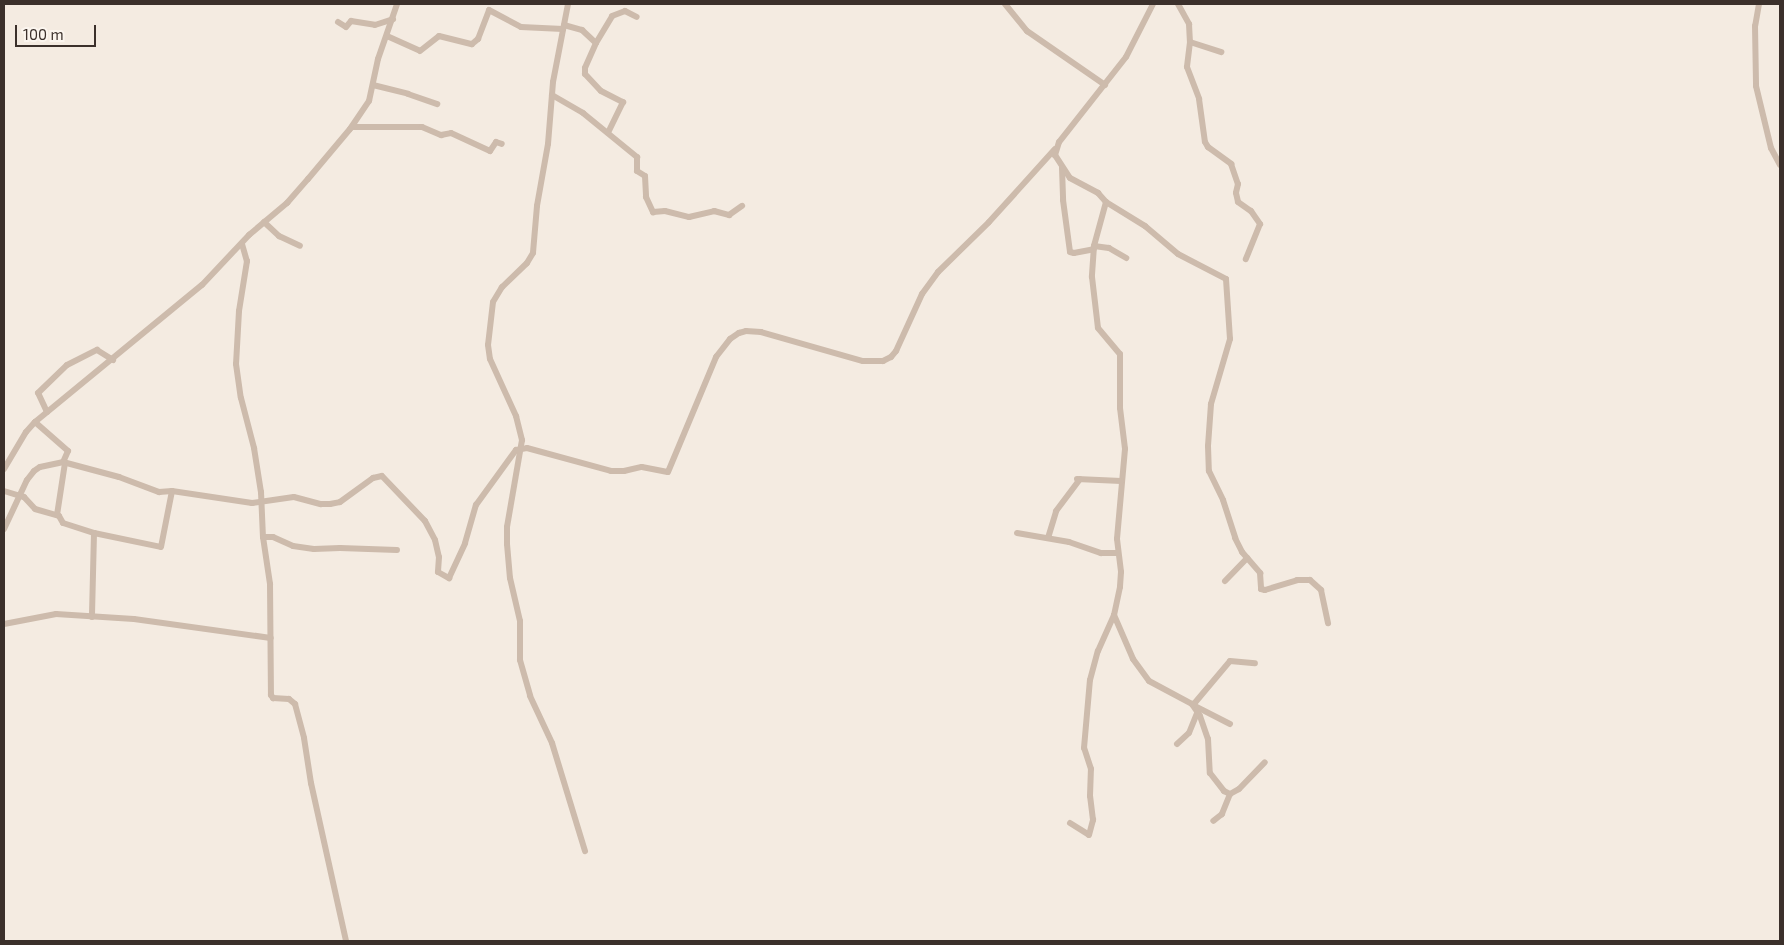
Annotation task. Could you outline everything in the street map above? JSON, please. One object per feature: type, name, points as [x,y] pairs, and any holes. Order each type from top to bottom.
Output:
[{"type":"street","points":[[4,469],[26,432],[35,422],[113,360],[202,285],[264,222],[287,203],[352,127],[369,101],[378,59],[394,19],[397,4]]},
{"type":"street","points":[[568,4],[552,95],[548,144],[537,206],[533,253],[527,263],[502,287],[493,302],[489,334],[490,360],[516,416],[521,434],[521,448],[507,527],[510,578],[520,621],[520,660],[530,696],[552,743],[585,851]]},
{"type":"street","points":[[1005,4],[1027,30],[1105,85]]},
{"type":"street","points":[[521,448],[610,472],[624,472],[642,467],[668,472],[716,357],[730,339],[746,331],[761,332],[863,361],[883,361],[891,356],[896,350],[922,294],[938,272],[989,222],[1055,149],[1105,85],[1134,43],[1153,4]]},
{"type":"street","points":[[1178,4],[1188,24],[1190,42],[1187,67],[1199,99],[1205,142],[1208,147],[1231,164],[1238,184],[1236,198],[1251,211],[1260,224],[1260,231],[1246,259]]},
{"type":"street","points":[[1760,4],[1755,26],[1756,86],[1771,148],[1780,165]]},
{"type":"street","points":[[386,36],[420,51],[439,36],[472,44],[478,40],[489,10],[521,27],[563,27],[582,30],[596,43]]},
{"type":"street","points":[[608,133],[624,103],[601,91],[585,74],[585,68],[596,43],[612,16],[625,11],[636,17]]},
{"type":"street","points":[[338,22],[346,27],[351,21],[375,25],[394,19]]},
{"type":"street","points":[[1190,42],[1221,52]]},
{"type":"street","points":[[373,85],[437,104]]},
{"type":"street","points":[[552,95],[583,113],[637,158],[638,172],[645,177],[646,197],[654,212],[666,211],[686,218],[714,211],[730,215],[742,206]]},
{"type":"street","points":[[352,127],[422,127],[440,135],[451,133],[490,151],[496,142],[502,144]]},
{"type":"street","points":[[1055,149],[1055,155],[1070,178],[1098,193],[1106,202],[1145,226],[1182,256],[1226,279],[1230,338],[1211,404],[1208,464],[1223,500],[1235,538],[1247,558],[1259,571],[1261,588],[1264,590],[1305,579],[1315,583],[1323,595],[1328,623]]},
{"type":"street","points":[[1062,168],[1063,200],[1070,252],[1074,254],[1094,248],[1109,248],[1126,258]]},
{"type":"street","points":[[1070,823],[1089,835],[1093,820],[1090,796],[1091,769],[1084,748],[1090,680],[1098,651],[1114,615],[1120,580],[1118,553],[1121,481],[1126,449],[1120,408],[1120,354],[1100,332],[1097,324],[1092,277],[1094,248],[1106,202]]},
{"type":"street","points":[[264,222],[279,236],[300,246]]},
{"type":"street","points":[[242,244],[247,261],[239,311],[237,372],[261,492],[262,537],[270,584],[271,695],[273,698],[289,699],[295,704],[304,738],[311,783],[346,941]]},
{"type":"street","points":[[46,412],[38,393],[67,365],[96,350],[113,360]]},
{"type":"street","points":[[35,422],[68,451],[64,462],[57,516]]},
{"type":"street","points":[[4,529],[27,480],[37,469],[64,462],[83,470],[119,477],[159,492],[172,491],[233,501],[260,501],[294,497],[321,504],[330,504],[340,502],[373,478],[382,476],[425,521],[435,540],[439,557],[438,572],[449,578],[465,543],[476,505],[498,476],[510,456],[521,448]]},
{"type":"street","points":[[1048,538],[1056,511],[1077,479],[1121,481]]},
{"type":"street","points":[[4,490],[21,496],[34,509],[57,516],[63,523],[94,533],[161,548],[172,491]]},
{"type":"street","points":[[92,617],[94,533]]},
{"type":"street","points":[[1017,533],[1080,545],[1101,553],[1118,553]]},
{"type":"street","points":[[262,537],[273,537],[295,546],[314,549],[397,550]]},
{"type":"street","points":[[1225,581],[1247,558]]},
{"type":"street","points":[[4,624],[52,614],[134,619],[271,638]]},
{"type":"street","points":[[1114,615],[1133,659],[1149,681],[1230,724]]},
{"type":"street","points":[[1193,704],[1230,661],[1255,663]]},
{"type":"street","points":[[1193,704],[1208,739],[1210,773],[1224,791],[1230,794]]},
{"type":"street","points":[[1177,744],[1189,733],[1197,713]]},
{"type":"street","points":[[1213,822],[1222,814],[1230,794],[1239,789],[1265,762]]}]
